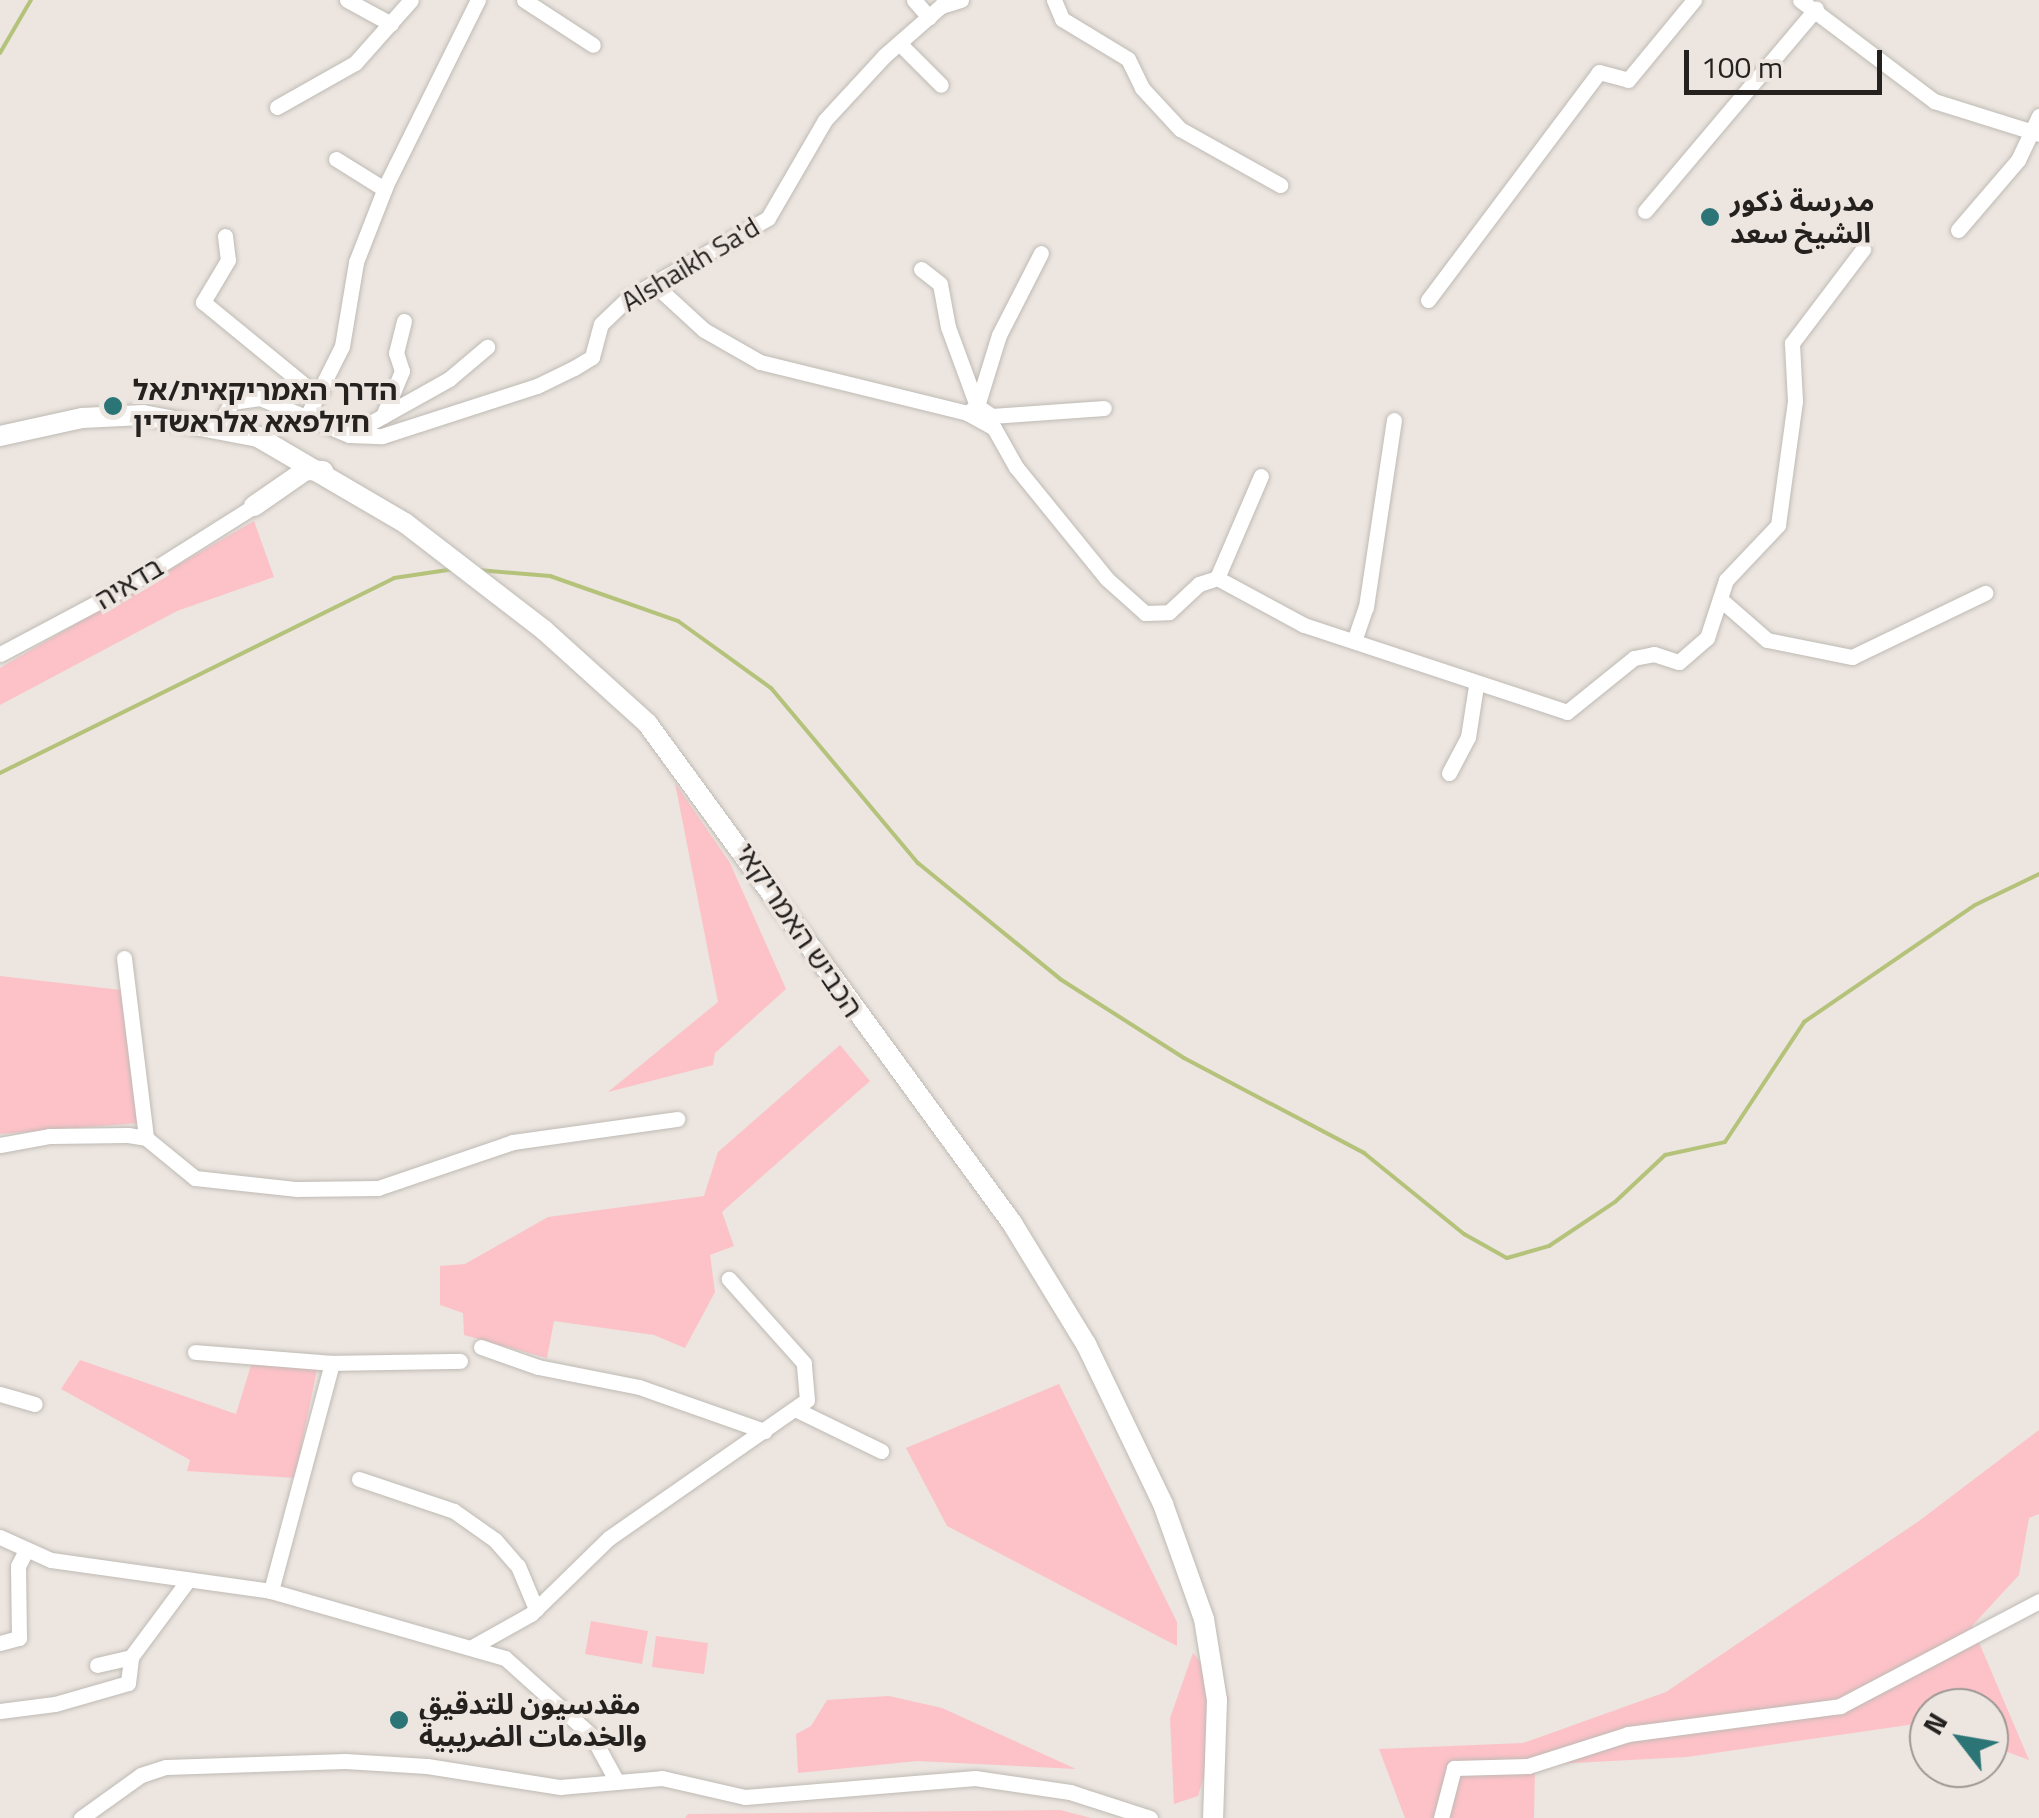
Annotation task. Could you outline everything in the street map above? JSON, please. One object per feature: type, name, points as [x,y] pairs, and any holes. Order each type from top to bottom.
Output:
[{"type":"main road","name":"הכביש האמריקאי","points":[[0,436],[114,416],[164,416],[270,442],[324,471],[544,630],[647,723],[1012,1223],[1120,1412],[1204,1618],[1216,1700],[1214,1818]]},
{"type":"main road","points":[[254,506],[282,466],[270,442]]},
{"type":"main road","points":[[290,480],[298,455]]},
{"type":"main road","points":[[254,506],[306,470],[324,471]]},
{"type":"street","points":[[347,0],[391,24]]},
{"type":"street","points":[[276,106],[356,63],[411,0]]},
{"type":"street","points":[[308,414],[342,346],[356,262],[384,189],[478,0]]},
{"type":"street","points":[[524,0],[593,46]]},
{"type":"street","points":[[914,0],[929,17]]},
{"type":"street","name":"Alshaikh Sa'd","points":[[349,435],[363,439],[420,427],[538,386],[592,357],[609,312],[768,218],[825,120],[899,43],[929,17],[961,0]]},
{"type":"street","points":[[1054,0],[1062,18],[1128,59],[1142,88],[1180,129],[1280,185]]},
{"type":"street","points":[[1428,300],[1599,72],[1628,80],[1694,0]]},
{"type":"street","points":[[1800,0],[1934,102],[2035,133]]},
{"type":"street","points":[[1645,211],[1816,9]]},
{"type":"street","points":[[899,43],[941,85]]},
{"type":"street","points":[[1958,230],[2018,160],[2035,133],[2039,116]]},
{"type":"street","points":[[336,159],[384,189]]},
{"type":"street","points":[[225,236],[228,260],[203,302],[307,387],[321,390]]},
{"type":"street","points":[[921,270],[940,284],[972,410],[994,428],[1016,467],[1095,565],[1145,613],[1169,612],[1199,584],[1217,578],[1304,626],[1476,686],[1567,712],[1634,658],[1685,660],[1706,638],[1726,580],[1778,525],[1795,401],[1792,343],[1863,250]]},
{"type":"street","points":[[972,410],[999,336],[1041,253]]},
{"type":"street","points":[[656,286],[704,330],[760,362],[992,416],[1104,408]]},
{"type":"street","points":[[383,416],[402,371],[396,353],[404,321]]},
{"type":"street","points":[[217,427],[225,410],[242,398],[308,414],[349,435],[448,379],[486,347]]},
{"type":"street","points":[[1354,641],[1366,607],[1394,420]]},
{"type":"street","points":[[1217,578],[1261,476]]},
{"type":"street","name":"בדאיה","points":[[0,654],[124,588],[254,506]]},
{"type":"street","points":[[1720,599],[1767,640],[1852,657],[1984,593]]},
{"type":"street","points":[[1449,773],[1468,737],[1476,686]]},
{"type":"street","points":[[124,958],[146,1138]]},
{"type":"street","points":[[0,1145],[50,1136],[146,1138],[195,1178],[297,1189],[378,1188],[512,1142],[677,1119]]},
{"type":"street","points":[[472,1647],[536,1609],[610,1538],[795,1409],[810,1390],[804,1363],[729,1280]]},
{"type":"street","points":[[480,1348],[639,1386],[764,1431]]},
{"type":"street","points":[[195,1352],[332,1363],[460,1361]]},
{"type":"street","points":[[271,1591],[332,1363]]},
{"type":"street","points":[[0,1394],[35,1404]]},
{"type":"street","points":[[795,1409],[881,1452]]},
{"type":"street","points":[[359,1479],[454,1512],[495,1540],[518,1566],[536,1609]]},
{"type":"street","points":[[0,1537],[25,1552],[186,1582],[271,1591],[505,1658],[592,1736],[617,1782]]},
{"type":"street","points":[[0,1643],[19,1638],[18,1566],[25,1552]]},
{"type":"street","points":[[0,1711],[55,1704],[128,1683],[131,1656],[186,1582]]},
{"type":"street","points":[[1441,1818],[1454,1768],[1528,1766],[1628,1734],[1840,1706],[2039,1601]]},
{"type":"street","points":[[97,1665],[131,1656]]},
{"type":"street","points":[[84,1818],[140,1775],[201,1763],[374,1762],[560,1787],[662,1778],[746,1797],[975,1778],[1070,1792],[1150,1818]]},
{"type":"shaded area","points":[[254,521],[274,577],[177,611],[0,705],[0,668]]},
{"type":"shaded area","points":[[675,783],[730,863],[786,989],[715,1053],[713,1065],[608,1092],[718,1002]]},
{"type":"shaded area","points":[[0,976],[121,990],[139,1123],[0,1134]]},
{"type":"shaded area","points":[[840,1045],[870,1081],[722,1212],[734,1246],[710,1255],[715,1292],[685,1348],[654,1335],[554,1321],[547,1358],[464,1335],[463,1313],[440,1305],[440,1266],[465,1264],[548,1217],[704,1196],[718,1152]]},
{"type":"shaded area","points":[[80,1360],[236,1414],[252,1362],[317,1369],[295,1478],[187,1471],[190,1460],[61,1389]]},
{"type":"shaded area","points":[[1059,1384],[1177,1622],[1177,1646],[947,1526],[906,1448]]},
{"type":"shaded area","points":[[2039,1430],[2039,1514],[2029,1518],[2019,1575],[1972,1626],[1998,1688],[1909,1688],[1909,1725],[1687,1757],[1535,1765],[1534,1818],[1405,1818],[1379,1749],[1523,1743],[1666,1692],[1919,1521]]},
{"type":"shaded area","points":[[591,1621],[648,1631],[642,1664],[585,1654]]},
{"type":"shaded area","points":[[656,1636],[708,1643],[704,1674],[652,1667]]},
{"type":"shaded area","points":[[1193,1653],[1229,1698],[1198,1796],[1174,1804],[1170,1718]]},
{"type":"shaded area","points":[[889,1696],[942,1708],[1076,1769],[917,1761],[798,1773],[796,1734],[811,1726],[827,1700]]},
{"type":"shaded area","points":[[2009,1713],[2029,1760],[2009,1752]]},
{"type":"shaded area","points":[[1060,1810],[1091,1818],[685,1818],[688,1814]]},
{"type":"waterway","points":[[0,53],[31,0]]},
{"type":"waterway","points":[[0,773],[394,578],[454,569]]},
{"type":"waterway","points":[[478,570],[550,576],[678,621],[771,688],[918,863],[1060,979],[1184,1058],[1364,1153],[1464,1234],[1507,1258],[1549,1246],[1615,1202],[1665,1155],[1725,1142],[1804,1022],[1975,905],[2039,874]]},
{"type":"place","name":"مدرسة ذكور الشيخ سعد","points":[[1710,217]]},
{"type":"place","name":"הדרך האמריקאית/אל ח׳ולפאא אלראשדין","points":[[113,406]]},
{"type":"place","name":"مقدسيون للتدقيق والخدمات الضريبية","points":[[399,1720]]}]
